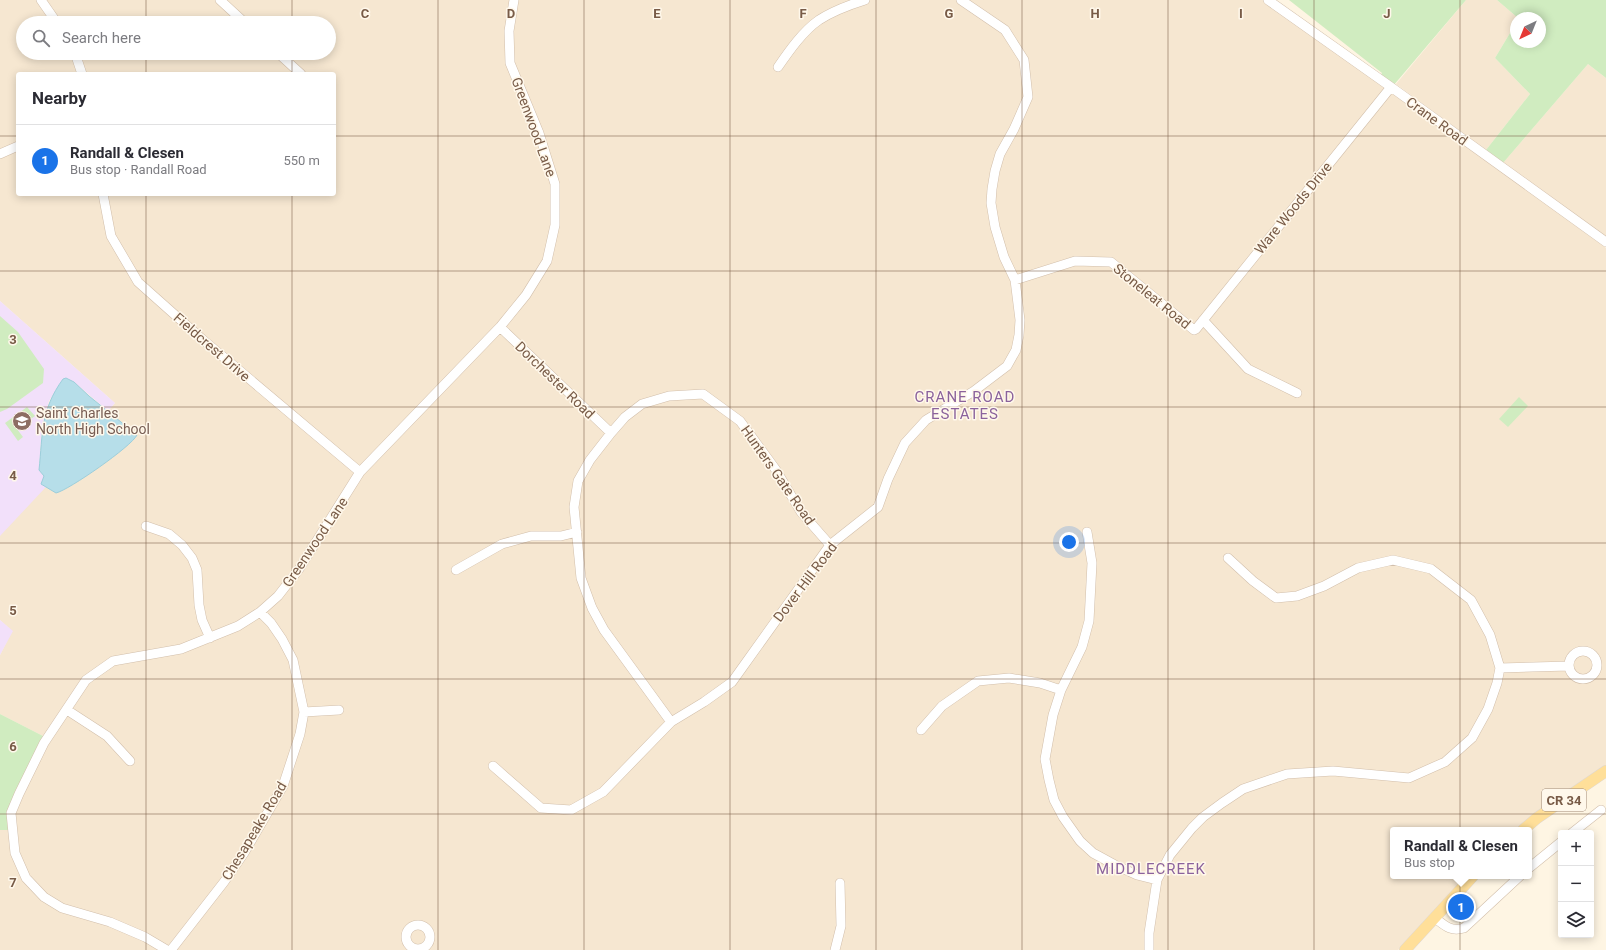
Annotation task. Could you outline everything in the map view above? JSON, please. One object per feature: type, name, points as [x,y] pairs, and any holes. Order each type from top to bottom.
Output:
[{"type":"main road","name":"CR 34","points":[[1526,827],[1537,818],[1606,771]]},
{"type":"main road","points":[[1405,950],[1470,879]]},
{"type":"street","points":[[41,0],[52,16]]},
{"type":"street","points":[[220,0],[237,16]]},
{"type":"street","name":"Greenwood Lane","points":[[167,950],[145,937],[110,922],[62,908],[44,897],[26,878],[15,853],[12,814],[19,794],[44,743],[86,680],[113,661],[181,650],[238,626],[260,612],[278,596],[299,569],[360,472],[500,327],[526,295],[547,261],[555,225],[555,184],[539,133],[510,63],[509,31],[514,0]]},
{"type":"street","points":[[778,67],[794,45],[819,20],[847,5],[865,0]]},
{"type":"street","name":"Dover Hill Road","points":[[493,766],[541,808],[571,810],[603,792],[671,722],[704,702],[732,682],[830,545],[878,507],[888,479],[905,443],[926,420],[974,391],[1007,366],[1016,350],[1020,320],[1015,280],[1004,256],[995,226],[991,203],[995,171],[1000,154],[1014,129],[1028,98],[1024,60],[1005,30],[961,0]]},
{"type":"street","name":"Crane Road","points":[[1268,0],[1606,242]]},
{"type":"street","points":[[77,60],[81,72]]},
{"type":"street","points":[[286,60],[299,72]]},
{"type":"street","name":"Ware Woods Drive","points":[[1196,329],[1391,87]]},
{"type":"street","points":[[0,154],[16,147]]},
{"type":"street","name":"Fieldcrest Drive","points":[[103,196],[112,236],[138,282],[202,339],[360,472]]},
{"type":"street","name":"Stoneleat Road","points":[[1015,280],[1075,261],[1111,262],[1194,330],[1196,329]]},
{"type":"street","points":[[1203,320],[1248,369],[1298,393]]},
{"type":"street","name":"Dorchester Road","points":[[500,327],[610,432]]},
{"type":"street","name":"Hunters Gate Road","points":[[671,722],[604,630],[592,608],[581,578],[574,507],[578,481],[590,460],[610,432],[625,417],[642,404],[668,396],[704,394],[740,421],[776,470],[801,512],[830,545]]},
{"type":"street","points":[[146,526],[169,534],[182,545],[192,558],[197,570],[199,605],[202,620],[210,638]]},
{"type":"street","points":[[456,570],[502,544],[532,536],[561,536],[577,532]]},
{"type":"street","points":[[1087,532],[1092,563],[1089,621],[1082,647],[1061,690],[1053,714],[1045,758],[1054,800],[1062,817],[1080,841],[1093,853],[1137,875],[1157,880]]},
{"type":"street","points":[[1149,950],[1149,933],[1157,880],[1170,855],[1192,828],[1222,802],[1243,789],[1287,774],[1333,771],[1409,778],[1445,762],[1472,738],[1488,709],[1497,683],[1500,668],[1490,635],[1471,600],[1431,569],[1393,560],[1358,568],[1324,586],[1297,596],[1276,598],[1253,581],[1228,558]]},
{"type":"street","name":"Chesapeake Road","points":[[171,950],[224,882],[244,853],[284,786],[300,734],[304,712],[292,660],[282,639],[260,612]]},
{"type":"street","points":[[1500,668],[1569,666]]},
{"type":"street","points":[[921,730],[942,706],[978,681],[1010,678],[1040,682],[1061,690]]},
{"type":"street","points":[[67,710],[107,736],[130,761]]},
{"type":"street","points":[[304,712],[339,710]]},
{"type":"street","points":[[1576,830],[1601,810]]},
{"type":"street","points":[[1532,866],[1558,844]]},
{"type":"street","points":[[1435,918],[1452,930],[1464,928],[1517,879]]},
{"type":"street","points":[[835,950],[841,926],[840,883]]},
{"type":"shaded area","points":[[0,0],[1269,0],[1606,248],[1606,766],[1520,827],[1390,827],[1390,879],[1467,879],[1427,918],[1398,950],[0,950],[0,830],[9,829],[45,737],[0,714],[0,655],[12,631],[0,620],[0,534],[115,403],[0,301]]},
{"type":"shaded area","points":[[1466,0],[1497,0],[1511,12],[1510,33],[1495,58],[1530,94],[1486,150],[1396,84]]},
{"type":"shaded area","points":[[1588,64],[1606,78],[1606,238],[1503,163]]},
{"type":"shaded area","name":"Saint Charles North High School","points":[[0,301],[115,403],[108,411],[74,382],[63,379],[49,401],[42,426],[39,470],[44,476],[44,484],[46,487],[0,536]]},
{"type":"shaded area","points":[[0,620],[13,631],[0,655]]},
{"type":"green space","points":[[1289,0],[1466,0],[1393,86],[1380,76],[1382,73]]},
{"type":"green space","points":[[1497,0],[1606,0],[1606,78],[1588,64],[1503,163],[1486,150],[1530,94],[1495,58],[1510,33],[1510,48],[1546,48],[1546,12],[1511,12]]},
{"type":"green space","points":[[0,316],[18,332],[44,369],[43,383],[7,409],[0,412]]},
{"type":"green space","points":[[1519,397],[1528,406],[1508,427],[1499,419]]},
{"type":"green space","points":[[27,407],[35,416],[17,429],[23,437],[18,441],[5,423]]},
{"type":"green space","points":[[0,714],[45,737],[9,830],[0,830]]},
{"type":"water","points":[[66,378],[74,382],[137,435],[133,441],[100,467],[56,493],[41,484],[44,476],[39,470],[42,433],[46,412],[50,402],[63,379]]},
{"type":"place","name":"Saint Charles North High School","points":[[22,421]]},
{"type":"place","name":"Randall & Clesen","points":[[1461,907]]},
{"type":"district","name":"CRANE ROAD ESTATES","points":[[965,406]]},
{"type":"district","name":"MIDDLECREEK","points":[[1151,869]]}]
